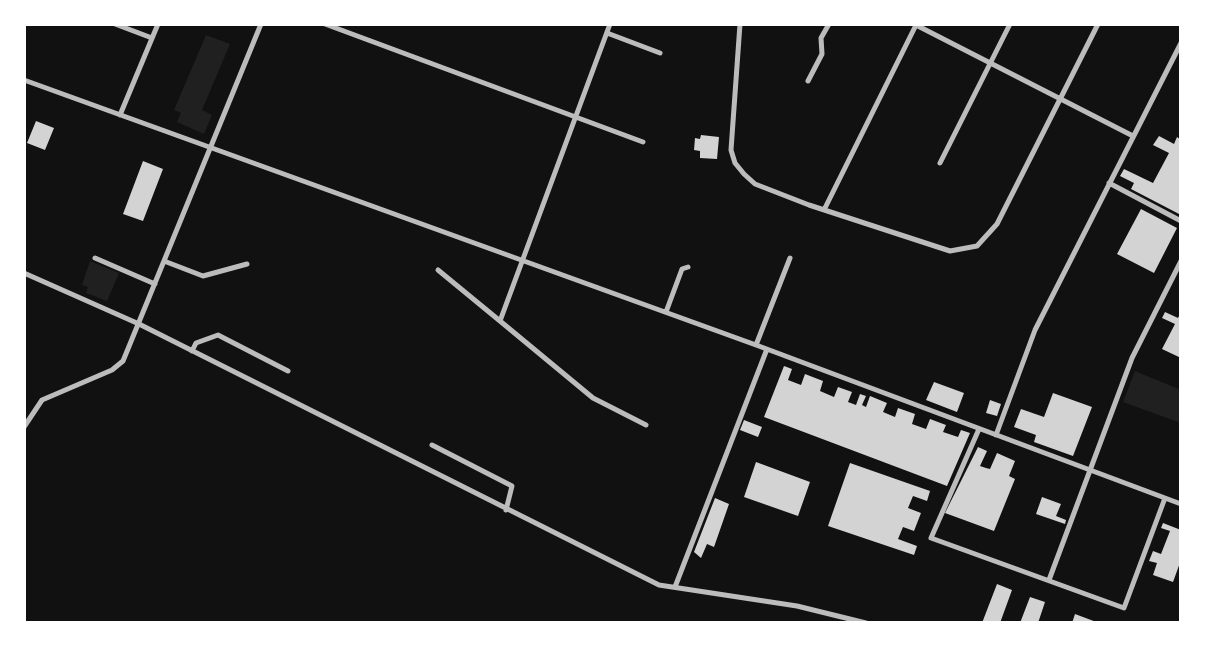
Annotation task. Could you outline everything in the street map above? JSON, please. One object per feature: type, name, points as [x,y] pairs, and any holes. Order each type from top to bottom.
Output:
[{"type":"street","points":[[115,24],[152,38]]},
{"type":"street","points":[[120,115],[158,24]]},
{"type":"street","points":[[24,427],[42,400],[118,367],[139,324],[261,24]]},
{"type":"street","points":[[325,24],[643,142]]},
{"type":"street","points":[[500,321],[610,24]]},
{"type":"street","points":[[740,24],[731,150],[735,163],[755,184],[950,251],[977,246],[997,224],[1098,24]]},
{"type":"street","points":[[808,81],[822,54],[821,38],[829,24]]},
{"type":"street","points":[[824,210],[916,24],[1133,136]]},
{"type":"street","points":[[940,163],[1010,24]]},
{"type":"street","points":[[607,33],[660,53]]},
{"type":"street","points":[[996,435],[1035,330],[1181,43]]},
{"type":"street","points":[[24,80],[767,349],[1181,504]]},
{"type":"street","points":[[1109,183],[1181,221]]},
{"type":"street","points":[[95,258],[155,284]]},
{"type":"street","points":[[756,345],[790,258]]},
{"type":"street","points":[[164,261],[203,276],[247,264]]},
{"type":"street","points":[[1049,580],[1132,358],[1181,261]]},
{"type":"street","points":[[666,312],[682,269],[688,267]]},
{"type":"street","points":[[438,270],[593,398],[646,425]]},
{"type":"street","points":[[24,273],[139,324],[659,585],[797,606],[866,623]]},
{"type":"street","points":[[192,351],[196,343],[218,335],[288,371]]},
{"type":"street","points":[[675,587],[767,349]]},
{"type":"street","points":[[979,429],[931,538],[1124,608],[1165,498]]},
{"type":"street","points":[[432,445],[512,486],[506,510]]},
{"type":"shaded area","points":[[206,35],[230,44],[202,110],[212,115],[204,134],[177,122],[181,113],[174,110]]},
{"type":"shaded area","points":[[90,261],[119,273],[107,301],[86,293],[88,287],[82,285]]},
{"type":"shaded area","points":[[1135,371],[1181,390],[1181,423],[1123,402]]},
{"type":"building","points":[[36,121],[54,128],[45,150],[27,143]]},
{"type":"building","points":[[701,135],[719,137],[717,159],[700,158],[700,151],[694,150],[695,138],[700,139]]},
{"type":"building","points":[[1159,136],[1174,144],[1177,137],[1181,140],[1181,215],[1131,189],[1134,183],[1120,176],[1124,169],[1153,183],[1169,153],[1153,145]]},
{"type":"building","points":[[143,161],[163,169],[143,221],[123,214]]},
{"type":"building","points":[[1141,209],[1177,228],[1154,273],[1117,254]]},
{"type":"building","points":[[1165,312],[1178,318],[1181,312],[1181,358],[1162,349],[1175,324],[1162,318]]},
{"type":"building","points":[[784,366],[792,369],[788,380],[801,385],[805,374],[823,381],[820,391],[834,397],[838,387],[852,392],[848,402],[856,405],[860,394],[866,396],[862,405],[866,407],[870,396],[887,403],[883,412],[895,417],[898,408],[915,414],[912,424],[926,429],[930,419],[946,425],[943,432],[958,437],[961,430],[970,433],[947,486],[764,417]]},
{"type":"building","points":[[934,382],[964,393],[957,412],[926,400]]},
{"type":"building","points":[[1053,393],[1092,407],[1073,456],[1034,442],[1036,435],[1014,427],[1021,409],[1044,417]]},
{"type":"building","points":[[990,400],[1001,404],[997,416],[986,413]]},
{"type":"building","points":[[744,420],[762,427],[758,437],[740,430]]},
{"type":"building","points":[[978,447],[987,451],[980,466],[990,469],[997,453],[1015,461],[1009,476],[1015,479],[994,531],[945,513]]},
{"type":"building","points":[[756,462],[810,482],[798,516],[744,497]]},
{"type":"building","points":[[850,463],[930,491],[927,501],[913,496],[908,508],[921,513],[914,531],[903,527],[898,539],[917,546],[914,555],[828,526]]},
{"type":"building","points":[[1042,497],[1061,504],[1056,516],[1066,520],[1065,524],[1036,514]]},
{"type":"building","points":[[715,498],[729,504],[714,547],[707,544],[701,558],[694,552]]},
{"type":"building","points":[[1163,523],[1181,530],[1181,560],[1173,582],[1153,575],[1157,563],[1149,561],[1153,551],[1161,554],[1170,531],[1161,528]]},
{"type":"building","points":[[997,584],[1012,590],[1000,623],[982,623]]},
{"type":"building","points":[[1030,597],[1045,602],[1038,623],[1020,623]]},
{"type":"building","points":[[1075,614],[1099,623],[1072,623]]}]
